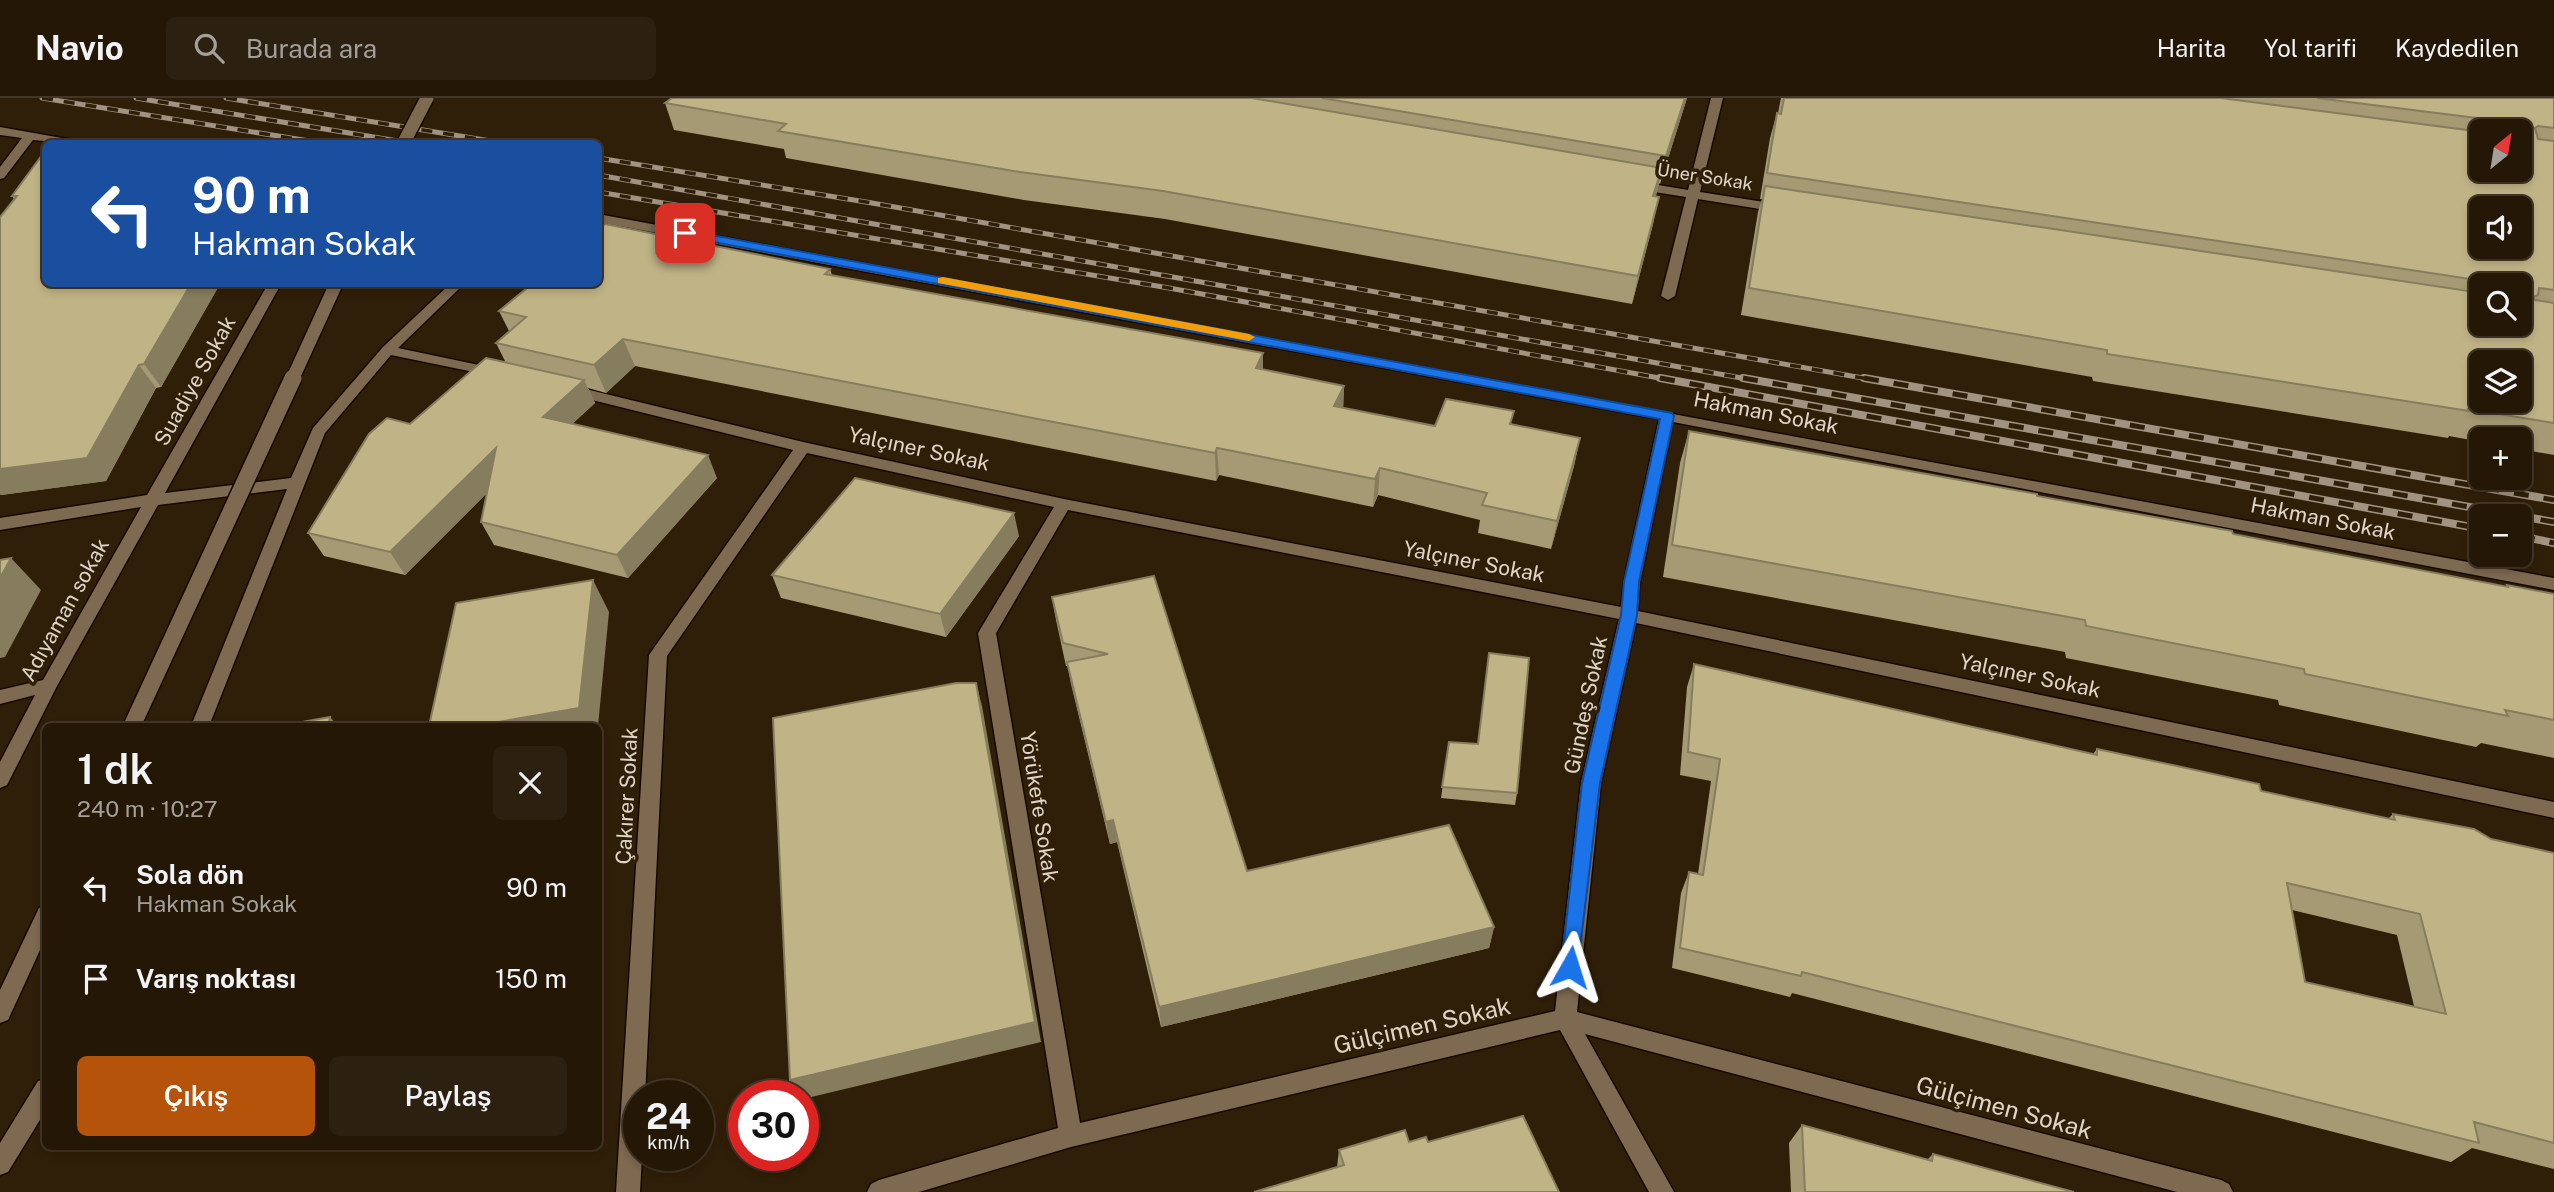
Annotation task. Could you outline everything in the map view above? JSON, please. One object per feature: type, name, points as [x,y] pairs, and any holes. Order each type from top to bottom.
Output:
[{"type":"street","points":[[404,140],[427,98]]},
{"type":"street","points":[[1668,296],[1717,98]]},
{"type":"street","points":[[0,131],[48,140]]},
{"type":"street","points":[[0,175],[29,137]]},
{"type":"street","name":"Üner Sokak","points":[[1624,183],[1801,211]]},
{"type":"street","name":"Hakman Sokak","points":[[602,219],[2554,584]]},
{"type":"street","name":"Suadiye Sokak","points":[[152,500],[272,287]]},
{"type":"street","points":[[133,723],[335,287]]},
{"type":"street","points":[[201,723],[318,431],[388,350],[454,287]]},
{"type":"street","points":[[388,350],[520,378]]},
{"type":"street","name":"Yalçıner Sokak","points":[[547,384],[803,447],[1064,504],[1629,615],[2554,810]]},
{"type":"street","name":"Gündeş Sokak","points":[[1564,1019],[1591,783],[1629,615],[1632,582],[1667,416]]},
{"type":"street","name":"Çakırer Sokak","points":[[628,1192],[658,655],[803,447]]},
{"type":"street","name":"Adıyaman sokak","points":[[0,524],[152,500],[297,482]]},
{"type":"street","name":"Adıyaman sokak","points":[[0,780],[49,685],[152,500]]},
{"type":"street","name":"Yörükefe Sokak","points":[[1064,504],[987,633],[1071,1136]]},
{"type":"street","points":[[0,697],[49,685]]},
{"type":"street","points":[[0,1013],[42,923]]},
{"type":"street","points":[[1564,1019],[1662,1192]]},
{"type":"street","name":"Gülçimen Sokak","points":[[879,1192],[1071,1136],[1564,1019],[2221,1192]]},
{"type":"street","points":[[0,1164],[42,1096]]},
{"type":"building","points":[[672,98],[1252,98],[1662,168],[1653,196],[1659,197],[1638,276],[1163,191],[1020,172],[778,131],[786,124],[665,103]]},
{"type":"building","points":[[1322,98],[1685,98],[1666,156]]},
{"type":"building","points":[[1784,98],[2221,98],[2469,130],[2469,182],[2532,182],[2532,119],[2484,119],[2317,98],[2554,98],[2554,128],[2535,128],[2538,139],[2554,141],[2554,290],[2539,288],[2538,295],[2533,297],[2535,300],[2554,303],[2554,423],[2493,413],[2532,413],[2532,350],[2469,350],[2469,411],[2107,354],[2107,350],[1749,288],[1765,186],[2469,291],[2469,336],[2532,336],[2532,273],[2469,273],[2469,279],[1767,173],[1777,113],[1781,114]]},
{"type":"building","points":[[42,155],[42,287],[189,287],[144,364],[139,365],[87,458],[0,469],[0,217],[17,196],[12,196]]},
{"type":"building","points":[[605,224],[830,269],[825,274],[1263,353],[1256,368],[1344,386],[1334,406],[1435,426],[1446,399],[1514,411],[1510,424],[1580,438],[1557,521],[1482,505],[1487,493],[1380,468],[1375,479],[1217,448],[1215,453],[623,339],[594,365],[496,343],[526,317],[499,311],[528,287],[602,287],[602,226]]},
{"type":"building","points":[[486,358],[584,380],[543,417],[708,455],[617,555],[481,522],[496,448],[390,552],[308,533],[369,434],[387,418],[410,424]]},
{"type":"building","points":[[1689,431],[2037,494],[2554,594],[2554,720],[2505,710],[2508,716],[2305,674],[2304,669],[2086,626],[2085,620],[1672,545]]},
{"type":"building","points":[[855,478],[1014,513],[940,614],[772,575]]},
{"type":"building","points":[[11,558],[0,578],[0,560]]},
{"type":"building","points":[[1154,576],[1247,871],[1449,825],[1494,927],[1159,1007],[1113,820],[1106,822],[1067,662],[1108,654],[1063,643],[1052,597]]},
{"type":"building","points":[[593,580],[579,708],[492,723],[430,723],[456,603]]},
{"type":"building","points":[[1489,653],[1529,658],[1517,793],[1442,787],[1449,742],[1478,744]]},
{"type":"building","points":[[1694,664],[2097,755],[2097,749],[2259,784],[2261,791],[2395,820],[2393,814],[2474,829],[2491,839],[2554,853],[2554,1143],[2474,1122],[2479,1143],[1802,972],[1801,976],[1680,948],[1689,872],[1703,875],[1720,759],[1688,752]],"holes":[[[2287,883],[2420,914],[2446,1014],[2305,982]]]},
{"type":"building","points":[[956,683],[976,683],[1035,1022],[790,1080],[773,718]]},
{"type":"building","points":[[330,717],[329,723],[297,723]]},
{"type":"building","points":[[1523,1116],[1559,1192],[1254,1192],[1344,1165],[1339,1150],[1405,1130],[1409,1142],[1426,1137],[1428,1142]]},
{"type":"building","points":[[1802,1125],[1932,1161],[1933,1154],[2074,1192],[1805,1192]]},
{"type":"railway","points":[[42,98],[303,140]]},
{"type":"railway","points":[[136,98],[392,140]]},
{"type":"railway","points":[[226,98],[484,140]]},
{"type":"railway","points":[[602,159],[872,203],[1874,380]]},
{"type":"railway","points":[[602,176],[1753,380]]},
{"type":"railway","points":[[602,193],[1169,288],[1670,380]]},
{"type":"railway","points":[[1660,378],[2469,527]]},
{"type":"railway","points":[[1743,378],[2554,522]]},
{"type":"railway","points":[[1864,378],[2554,500]]},
{"type":"railway","points":[[2532,538],[2554,543]]},
{"type":"slow traffic","points":[[943,280],[1249,337]]},
{"type":"route","points":[[685,233],[1667,416],[1632,582],[1629,615],[1591,783],[1570,967]]}]
